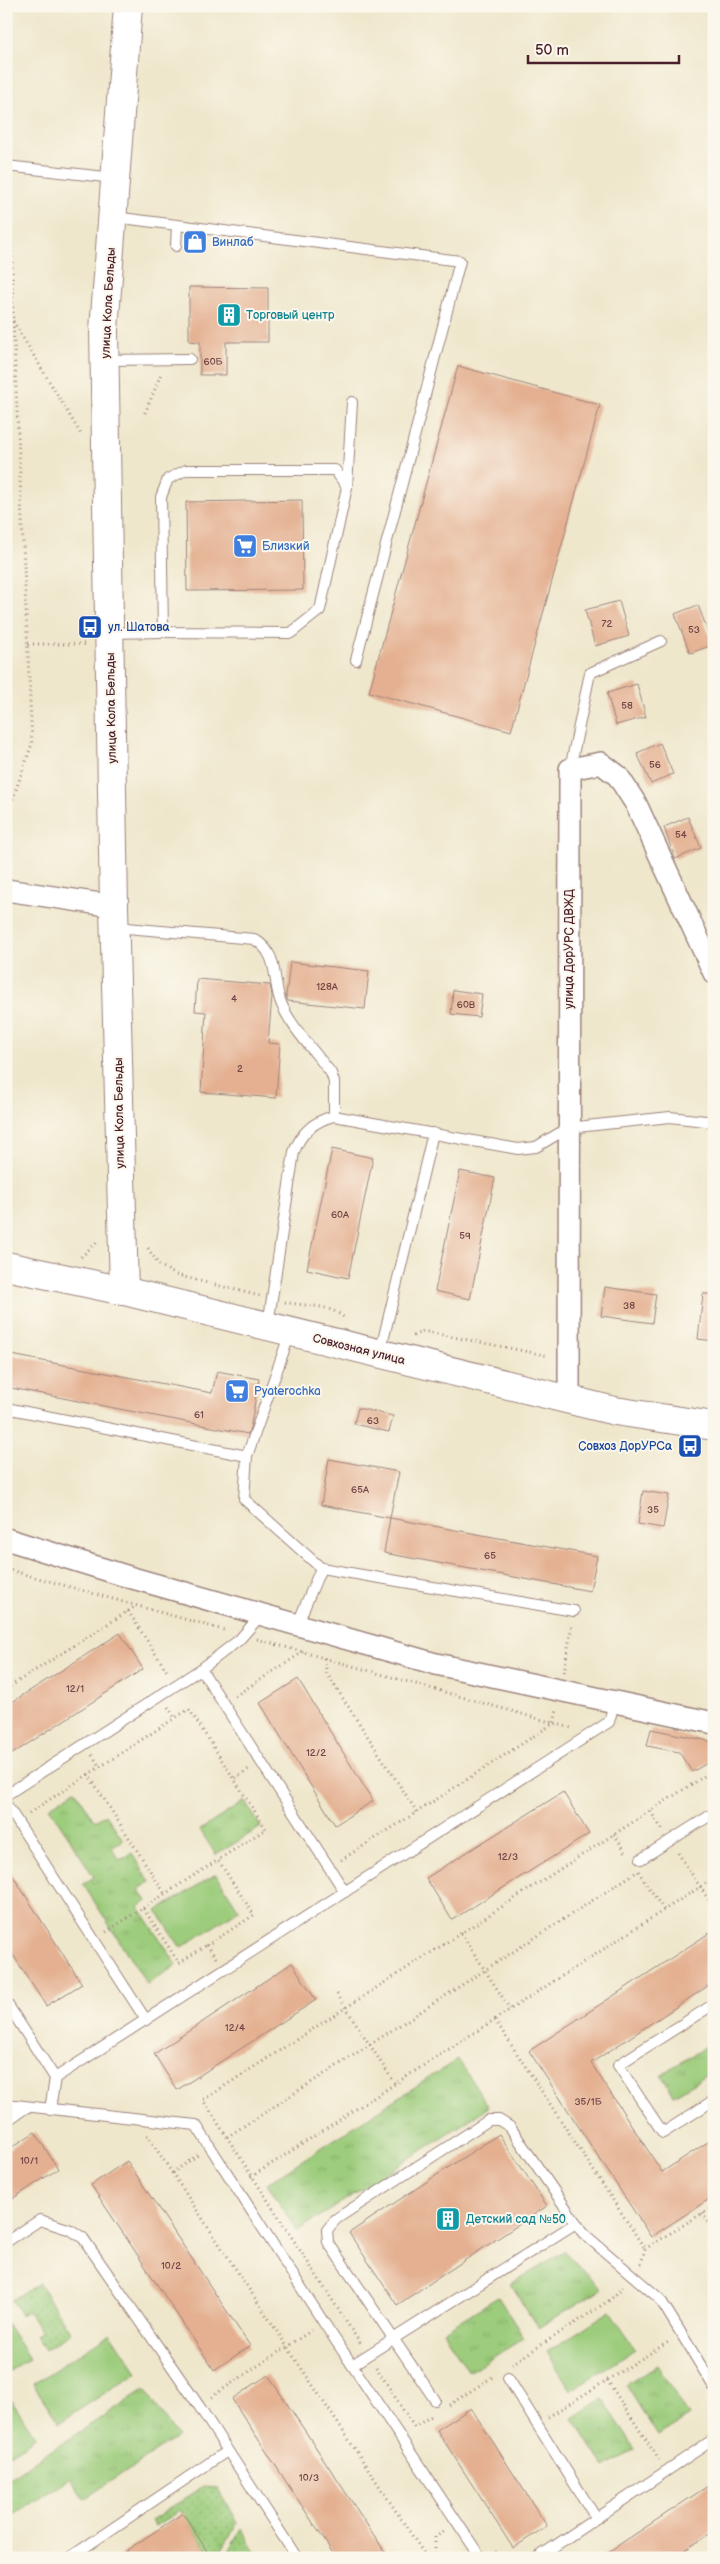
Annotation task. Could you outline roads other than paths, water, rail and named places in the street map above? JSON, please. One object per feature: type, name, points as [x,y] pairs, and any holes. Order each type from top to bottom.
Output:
[{"type":"street","name":"улица Кола Бельды","points":[[124,1291],[114,916],[102,639],[104,330],[128,6]]},
{"type":"street","points":[[570,769],[601,763],[618,776],[636,804],[714,973]]},
{"type":"street","name":"улица ДорУРС ДВЖД","points":[[568,1400],[570,769]]},
{"type":"street","points":[[6,890],[114,916]]},
{"type":"street","name":"Совхозная улица","points":[[6,1266],[124,1291],[615,1411],[714,1426]]},
{"type":"street","points":[[6,1539],[261,1615],[330,1632],[436,1664],[714,1723]]},
{"type":"lane","points":[[6,166],[115,178]]},
{"type":"lane","points":[[112,217],[460,261],[356,660]]},
{"type":"lane","points":[[176,246],[177,226]]},
{"type":"lane","points":[[105,360],[190,359]]},
{"type":"lane","points":[[102,639],[164,632],[291,633],[320,610],[347,487],[352,402]]},
{"type":"lane","points":[[164,632],[161,497],[168,479],[186,470],[335,470],[347,487]]},
{"type":"lane","points":[[570,769],[590,673],[661,641]]},
{"type":"lane","points":[[114,916],[254,939],[264,945],[271,955],[280,1001],[331,1073],[334,1082],[334,1116]]},
{"type":"lane","points":[[574,1611],[321,1568],[244,1499],[247,1456],[279,1329],[294,1152],[304,1132],[324,1118],[334,1116],[518,1149],[536,1147],[568,1128],[670,1116],[714,1122]]},
{"type":"lane","points":[[380,1354],[433,1133]]},
{"type":"lane","points":[[6,1408],[247,1456]]},
{"type":"lane","points":[[298,1624],[321,1568]]},
{"type":"lane","points":[[6,1795],[202,1669],[243,1636],[261,1615]]},
{"type":"lane","points":[[202,1669],[345,1892]]},
{"type":"lane","points":[[55,2078],[609,1722],[614,1703]]},
{"type":"lane","points":[[6,1804],[146,2020]]},
{"type":"lane","points":[[641,1860],[714,1813]]},
{"type":"lane","points":[[6,2002],[55,2078],[50,2110]]},
{"type":"lane","points":[[714,2004],[618,2066],[662,2134],[714,2100]]},
{"type":"lane","points":[[6,2104],[196,2125],[324,2323],[481,2558]]},
{"type":"lane","points":[[6,2120],[28,2107]]},
{"type":"lane","points":[[435,2400],[328,2242],[328,2230],[336,2219],[489,2120],[499,2120],[510,2126],[582,2233],[660,2299],[714,2387]]},
{"type":"lane","points":[[6,2242],[40,2220],[71,2230],[84,2238],[199,2406],[297,2558]]},
{"type":"lane","points":[[352,2365],[576,2223]]},
{"type":"lane","points":[[506,2374],[596,2518]]},
{"type":"lane","points":[[537,2558],[714,2439]]},
{"type":"lane","points":[[69,2558],[227,2451]]},
{"type":"place","name":"Винлаб","points":[[195,242]]},
{"type":"place","name":"Торговый центр","points":[[229,315]]},
{"type":"place","name":"Близкий","points":[[245,546]]},
{"type":"place","name":"ул. Шатова","points":[[90,627]]},
{"type":"place","name":"Pyaterochka","points":[[237,1391]]},
{"type":"place","name":"Совхоз ДорУPCа","points":[[690,1446]]},
{"type":"place","name":"Детский сад №50","points":[[448,2219]]}]
